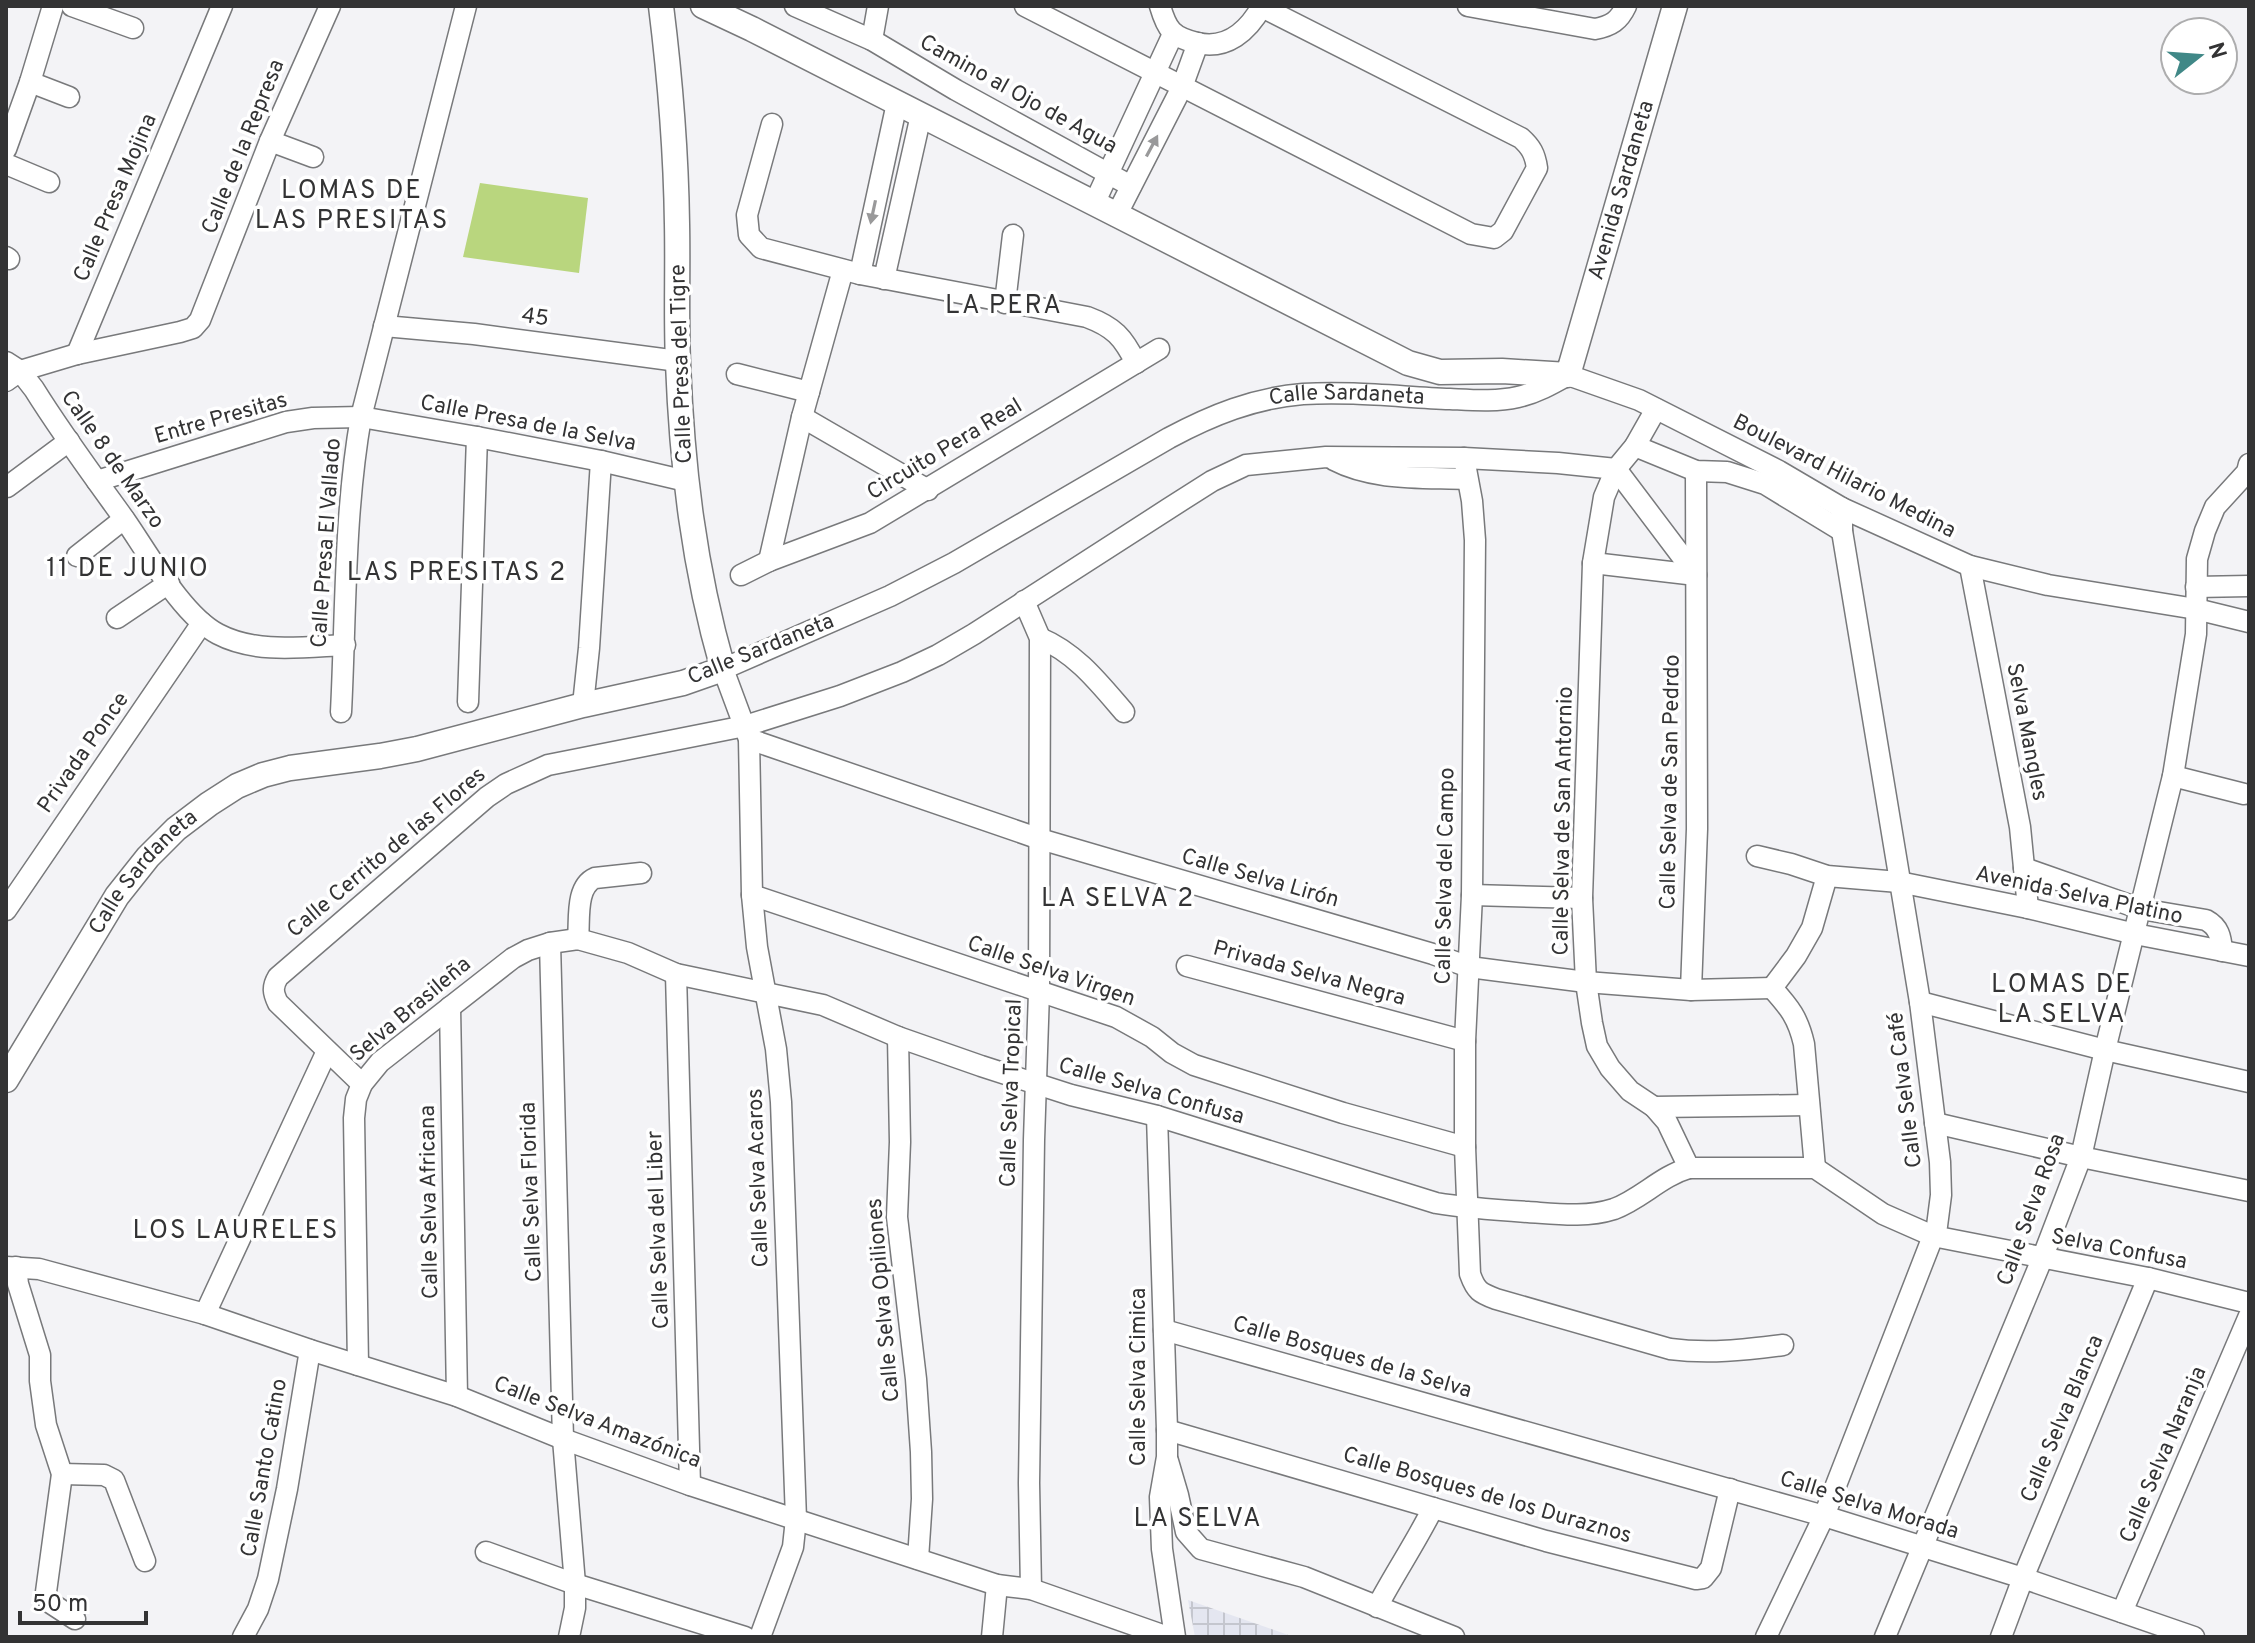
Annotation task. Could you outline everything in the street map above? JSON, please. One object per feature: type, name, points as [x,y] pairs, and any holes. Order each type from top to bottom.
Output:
[{"type":"street","points":[[6,149],[53,6]]},
{"type":"street","points":[[72,6],[133,28]]},
{"type":"street","name":"Calle Presa Mojina","points":[[77,354],[222,6]]},
{"type":"street","name":"Calle de la Represa","points":[[77,354],[193,328],[200,320],[270,141],[330,6]]},
{"type":"street","name":"Calle Presa El Vallado","points":[[341,712],[354,458],[361,417],[466,6]]},
{"type":"street","name":"Calle Presa del Tigre","points":[[661,6],[675,160],[678,361],[686,481],[697,567],[709,619],[726,678],[745,727]]},
{"type":"street","points":[[703,6],[1408,363],[1440,372],[1502,371],[1580,378]]},
{"type":"street","name":"Camino al Ojo de Agua","points":[[795,6],[872,40],[1131,186]]},
{"type":"street","points":[[872,40],[878,6]]},
{"type":"street","points":[[1025,6],[1471,234],[1494,238],[1503,231],[1537,168],[1531,146],[1521,138],[1262,6],[1251,24],[1223,44],[1209,46],[1173,34],[1165,23],[1160,6]]},
{"type":"street","points":[[1468,6],[1503,9],[1595,29],[1609,26],[1620,19],[1626,6]]},
{"type":"street","name":"Avenida Sardaneta","points":[[1580,378],[1675,6]]},
{"type":"street","points":[[1094,204],[1173,34]]},
{"type":"street","points":[[1116,216],[1182,87],[1198,43]]},
{"type":"street","points":[[30,82],[69,97]]},
{"type":"street","points":[[769,561],[802,417],[852,272],[897,103]]},
{"type":"street","points":[[884,279],[921,115]]},
{"type":"street","points":[[772,124],[747,215],[749,235],[761,248],[884,279],[1087,317],[1104,323],[1118,334],[1136,363]]},
{"type":"street","points":[[270,141],[313,157]]},
{"type":"street","points":[[6,164],[49,182]]},
{"type":"street","points":[[1005,303],[1013,235]]},
{"type":"street","name":"45","points":[[384,326],[474,334],[678,361]]},
{"type":"street","name":"Circuito Pera Real","points":[[741,575],[769,561],[870,523],[1159,349]]},
{"type":"street","points":[[11,372],[77,354]]},
{"type":"street","name":"Calle 8 de Marzo","points":[[11,372],[69,441],[169,583],[202,623],[219,635],[242,643],[285,647],[345,645]]},
{"type":"street","points":[[737,374],[809,392]]},
{"type":"street","name":"Boulevard Hilario Medina","points":[[1580,378],[1623,393],[1779,471],[1842,508],[1970,566],[2048,585],[2196,609],[2249,622]]},
{"type":"street","name":"Calle Sardaneta","points":[[6,1080],[117,896],[148,857],[176,829],[237,786],[290,768],[405,751],[583,705],[683,683],[726,678],[941,570],[1169,438],[1204,419],[1240,405],[1304,394],[1477,400],[1515,398],[1580,378]]},
{"type":"street","name":"Calle Selva de San Antornio","points":[[1656,409],[1635,446],[1616,469],[1604,497],[1593,563],[1582,898],[1586,982],[1597,1046],[1610,1068],[1630,1091],[1654,1107],[1667,1122],[1689,1168]]},
{"type":"street","name":"Calle Presa de la Selva","points":[[361,417],[601,461],[686,481]]},
{"type":"street","name":"Entre Presitas","points":[[97,481],[286,422],[361,417]]},
{"type":"street","points":[[802,417],[928,490]]},
{"type":"street","points":[[468,702],[477,437]]},
{"type":"street","points":[[7,487],[69,441]]},
{"type":"street","points":[[1635,446],[1696,471],[1727,472],[1765,484],[1842,531]]},
{"type":"street","points":[[1326,457],[1352,470],[1379,475],[1467,479]]},
{"type":"street","name":"Calle Cerrito de las Flores","points":[[278,1003],[273,989],[278,977],[506,784],[548,765],[745,727],[902,672],[938,655],[1212,481],[1246,465],[1326,457],[1464,458],[1616,469]]},
{"type":"street","name":"Calle Selva del Campo","points":[[1464,458],[1475,540],[1472,895],[1465,1041],[1470,1274],[1481,1293],[1670,1349],[1722,1352],[1783,1345]]},
{"type":"street","points":[[583,705],[601,461]]},
{"type":"street","points":[[1616,469],[1696,575]]},
{"type":"street","name":"Calle Selva Rosa","points":[[1885,1637],[2042,1259],[2081,1157],[2173,776],[2193,664],[2197,559],[2215,507],[2248,469]]},
{"type":"street","name":"Calle Selva de San Pedrdo","points":[[1691,990],[1697,829],[1696,471]]},
{"type":"street","name":"Calle Selva Café","points":[[1766,1637],[1824,1516],[1940,1215],[1935,1123],[1920,1002],[1842,531],[1842,508]]},
{"type":"street","points":[[77,556],[124,519]]},
{"type":"street","points":[[1593,563],[1696,575]]},
{"type":"street","name":"Selva Mangles","points":[[1970,566],[2020,827],[2028,908]]},
{"type":"street","points":[[117,618],[169,583]]},
{"type":"street","points":[[2196,587],[2249,586]]},
{"type":"street","name":"Calle Selva Tropical","points":[[1024,601],[1040,638],[1039,992],[1029,1483],[1031,1589]]},
{"type":"street","name":"Privada Ponce","points":[[6,910],[202,623]]},
{"type":"street","points":[[1040,638],[1072,656],[1124,712]]},
{"type":"street","name":"Calle Selva Lirón","points":[[745,727],[1040,839],[1469,967],[1586,982],[1691,990],[1772,988]]},
{"type":"street","name":"Calle Selva Acaros","points":[[745,727],[752,895],[757,947],[776,1049],[781,1102],[796,1519],[793,1547],[760,1637]]},
{"type":"street","points":[[2173,776],[2244,794]]},
{"type":"street","name":"Avenida Selva Platino","points":[[1757,856],[1827,876],[1899,882],[2249,956]]},
{"type":"street","points":[[2024,868],[2141,909],[2206,920],[2214,925],[2222,938],[2222,951]]},
{"type":"street","points":[[578,939],[582,893],[589,881],[641,873]]},
{"type":"street","points":[[1815,1168],[1804,1044],[1791,1009],[1772,988],[1812,928],[1827,876]]},
{"type":"street","name":"Calle Selva Virgen","points":[[752,895],[1116,1017],[1194,1065],[1343,1113],[1465,1147]]},
{"type":"street","points":[[1472,895],[1582,898]]},
{"type":"street","name":"Calle Selva Confusa","points":[[550,943],[578,939],[628,953],[676,974],[823,1005],[898,1037],[1036,1084],[1157,1116],[1408,1196],[1467,1208],[1592,1214],[1615,1208],[1675,1172],[1689,1168]]},
{"type":"street","name":"Selva Brasileña","points":[[278,1003],[362,1084],[380,1062],[513,958],[550,943]]},
{"type":"street","name":"Calle Selva Florida","points":[[550,943],[563,1439],[575,1584],[575,1608],[569,1637]]},
{"type":"street","name":"Privada Selva Negra","points":[[1187,966],[1465,1041]]},
{"type":"street","name":"Calle Selva del Liber","points":[[676,974],[690,1485]]},
{"type":"street","points":[[1920,1002],[2105,1050],[2249,1082]]},
{"type":"street","name":"Calle Selva Africana","points":[[450,1007],[457,1396]]},
{"type":"street","name":"Calle Selva Opiliones","points":[[898,1037],[900,1142],[897,1217],[916,1379],[921,1452],[918,1559]]},
{"type":"street","points":[[205,1314],[327,1051]]},
{"type":"street","points":[[358,1365],[354,1118],[356,1099],[362,1084]]},
{"type":"street","points":[[1654,1107],[1809,1105]]},
{"type":"street","name":"Calle Selva Cimica","points":[[1157,1116],[1167,1430],[1167,1457],[1160,1497],[1175,1637]]},
{"type":"street","points":[[1935,1123],[2249,1191]]},
{"type":"street","points":[[1689,1168],[1815,1168],[1883,1214],[1933,1236]]},
{"type":"street","name":"Selva Confusa","points":[[1933,1236],[2148,1278],[2249,1303]]},
{"type":"street","points":[[11,1267],[40,1355],[46,1425],[62,1474],[46,1592],[49,1602],[75,1619]]},
{"type":"street","name":"Calle Selva Amazónica","points":[[11,1267],[39,1269],[205,1314],[457,1396],[690,1485],[997,1585],[1031,1589],[1168,1637]]},
{"type":"street","name":"Calle Selva Blanca","points":[[2001,1637],[2148,1278]]},
{"type":"street","name":"Calle Selva Naranja","points":[[2122,1612],[2249,1316]]},
{"type":"street","name":"Calle Bosques de la Selva","points":[[1164,1330],[1527,1432]]},
{"type":"street","name":"Calle Santo Catino","points":[[243,1637],[258,1609],[268,1579],[287,1489],[310,1350]]},
{"type":"street","name":"Calle Bosques de los Duraznos","points":[[1167,1430],[1546,1541],[1696,1579],[1703,1578],[1711,1568],[1730,1489]]},
{"type":"street","name":"Calle Selva Morada","points":[[1527,1432],[1923,1546],[2194,1637]]},
{"type":"street","points":[[1167,1457],[1186,1532],[1201,1549],[1304,1577],[1454,1637]]},
{"type":"street","points":[[62,1474],[104,1475],[114,1480],[145,1561]]},
{"type":"street","points":[[1377,1607],[1433,1508]]},
{"type":"street","points":[[486,1552],[575,1584],[745,1637]]},
{"type":"street","points":[[992,1637],[997,1585]]},
{"type":"shaded area","points":[[1188,1600],[1294,1637],[1195,1637]]},
{"type":"green space","points":[[480,183],[588,198],[579,273],[463,257]]},
{"type":"district","name":"LOMAS DE LAS PRESITAS","points":[[352,206]]},
{"type":"district","name":"LA PERA","points":[[1004,306]]},
{"type":"district","name":"11 DE JUNIO","points":[[128,569]]},
{"type":"district","name":"LAS PRESITAS 2","points":[[457,573]]},
{"type":"district","name":"LA SELVA 2","points":[[1118,899]]},
{"type":"district","name":"LOMAS DE LA SELVA","points":[[2062,1000]]},
{"type":"district","name":"LOS LAURELES","points":[[236,1231]]},
{"type":"district","name":"LA SELVA","points":[[1198,1519]]}]
